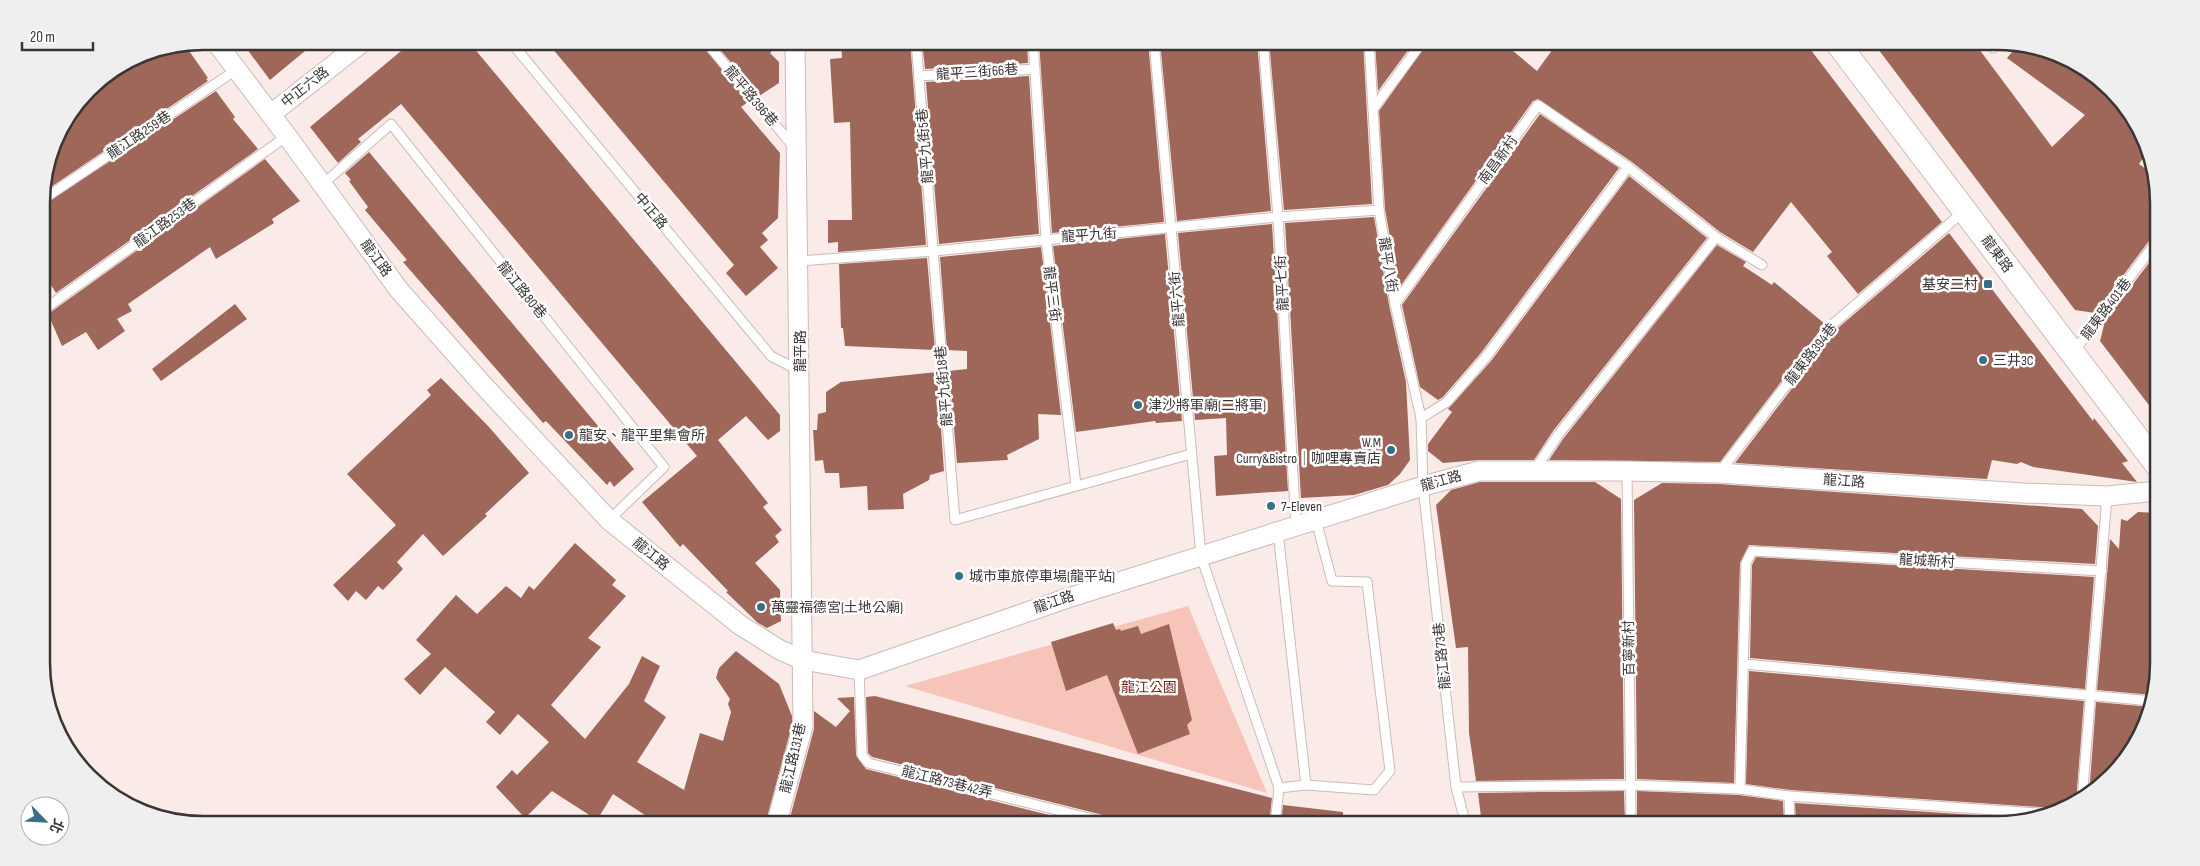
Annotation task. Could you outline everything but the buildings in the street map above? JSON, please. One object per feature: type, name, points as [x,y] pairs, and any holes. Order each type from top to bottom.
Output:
[{"type":"street","name":"龍江路","points":[[222,50],[271,114],[399,290],[484,386],[609,520],[740,625],[780,650],[803,660],[859,670],[1068,598],[1423,486],[1479,471],[1627,471],[1719,474],[2023,493],[2107,496],[2150,492]]},
{"type":"street","name":"中正六路","points":[[271,114],[353,50]]},
{"type":"street","name":"龍平路","points":[[795,50],[803,660]]},
{"type":"street","name":"龍東路","points":[[1843,50],[2150,455]]},
{"type":"street","name":"龍江路131巷","points":[[778,816],[803,726],[803,660]]},
{"type":"lane","name":"中正路","points":[[517,50],[771,356],[800,371]]},
{"type":"lane","name":"龍平路396巷","points":[[713,50],[797,150]]},
{"type":"lane","name":"龍平九街5巷","points":[[917,50],[934,251]]},
{"type":"lane","name":"龍平三街","points":[[1034,50],[1046,239],[1076,485]]},
{"type":"lane","name":"龍平六街","points":[[1155,50],[1201,556],[1279,788]]},
{"type":"lane","name":"龍平七街","points":[[1264,50],[1278,217],[1296,526]]},
{"type":"lane","name":"龍平八街","points":[[1370,50],[1379,210],[1394,304],[1421,418],[1423,486]]},
{"type":"lane","points":[[1373,109],[1416,50]]},
{"type":"lane","name":"龍平三街66巷","points":[[920,76],[1035,68]]},
{"type":"lane","name":"龍江路259巷","points":[[50,195],[236,70]]},
{"type":"lane","name":"南昌新村","points":[[1394,304],[1538,105],[1628,167],[1716,237],[1762,265]]},
{"type":"lane","name":"龍江路80巷","points":[[322,185],[391,124],[664,467],[609,520]]},
{"type":"lane","name":"龍江路253巷","points":[[50,305],[287,136]]},
{"type":"lane","points":[[1421,418],[1447,402],[1486,358],[1628,167]]},
{"type":"lane","name":"龍平九街","points":[[799,261],[934,251],[1278,217],[1379,210]]},
{"type":"lane","name":"龍東路394巷","points":[[1719,474],[1833,324],[1965,211]]},
{"type":"lane","points":[[1534,471],[1558,436],[1716,237]]},
{"type":"lane","name":"龍平九街18巷","points":[[934,251],[955,520],[1076,485]]},
{"type":"lane","name":"龍東路401巷","points":[[2073,353],[2150,251]]},
{"type":"lane","points":[[1076,485],[1191,454]]},
{"type":"lane","name":"百寧新村","points":[[1627,471],[1631,816]]},
{"type":"lane","name":"龍江路73巷","points":[[1423,486],[1456,787],[1464,816]]},
{"type":"lane","points":[[2083,789],[2107,496]]},
{"type":"lane","points":[[1276,816],[1279,788],[1306,785],[1374,790],[1390,771],[1367,582],[1332,580],[1316,520]]},
{"type":"lane","points":[[1278,532],[1306,785]]},
{"type":"lane","name":"龍城新村","points":[[1744,664],[1746,563],[1752,551],[2102,571]]},
{"type":"lane","points":[[1740,789],[1744,664],[2145,700]]},
{"type":"lane","name":"龍江路73巷42弄","points":[[859,670],[862,755],[868,763],[1081,816]]},
{"type":"lane","points":[[1456,787],[1631,785],[1740,789],[1789,796],[2029,812]]},
{"type":"lane","points":[[1789,796],[1790,816]]},
{"type":"green space","name":"龍江公園","points":[[1188,606],[1267,793],[905,686]]},
{"type":"place","name":"基安二村","points":[[1988,284]]},
{"type":"place","name":"三井3C","points":[[1983,360]]},
{"type":"place","name":"津沙將軍廟(二將軍)","points":[[1138,405]]},
{"type":"place","name":"龍安、龍平里集會所","points":[[569,435]]},
{"type":"place","name":"W.M Curry&Bistro｜咖哩專賣店","points":[[1391,450]]},
{"type":"place","name":"7-Eleven","points":[[1271,506]]},
{"type":"place","name":"城市車旅停車場(龍平站)","points":[[959,576]]},
{"type":"place","name":"萬靈福德宮(土地公廟)","points":[[761,607]]}]
